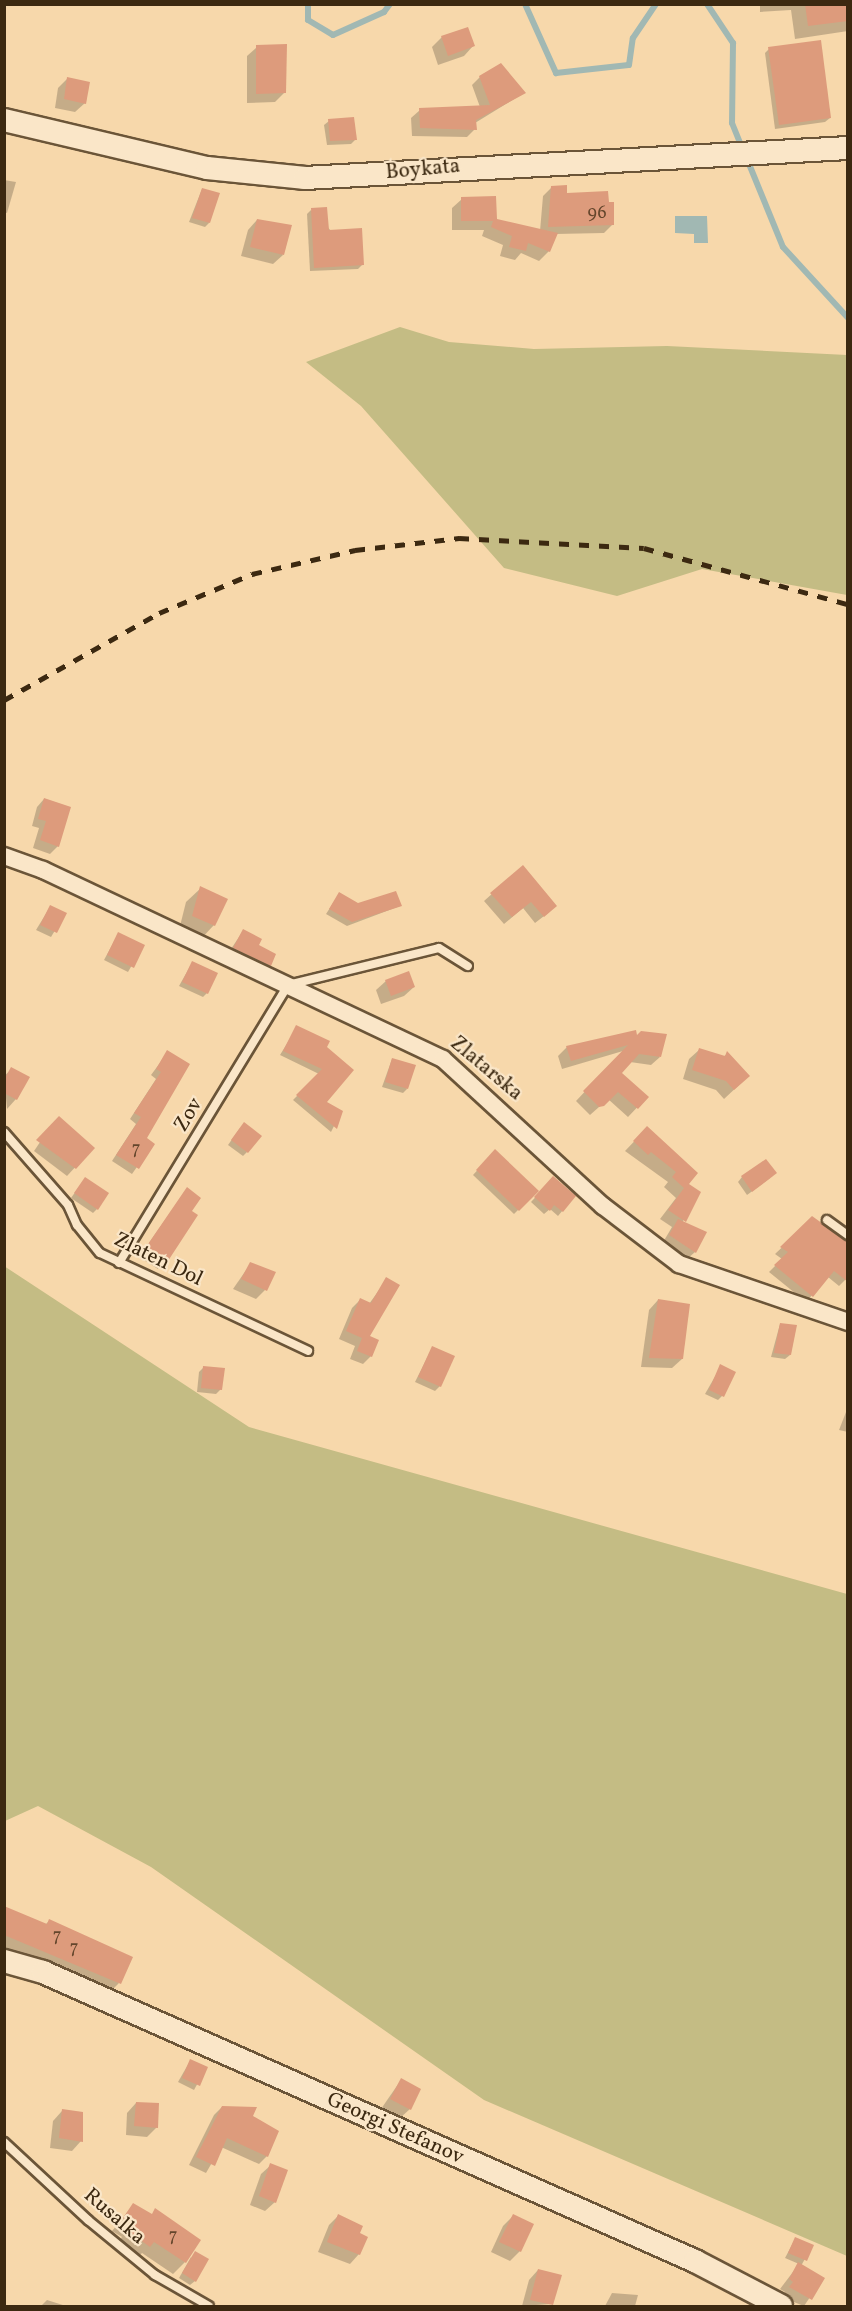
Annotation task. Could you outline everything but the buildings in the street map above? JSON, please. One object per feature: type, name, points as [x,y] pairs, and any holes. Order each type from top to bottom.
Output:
[{"type":"street","name":"Boykata","points":[[4,120],[207,168],[305,178],[848,148]]},
{"type":"street","name":"Zlatarska","points":[[4,856],[42,870],[443,1059],[603,1206],[680,1264],[848,1322]]},
{"type":"street","name":"Georgi Stefanov","points":[[4,1961],[43,1972],[695,2261],[782,2307]]},
{"type":"lane","points":[[288,985],[439,948],[468,966]]},
{"type":"lane","name":"Zov","points":[[119,1263],[288,985]]},
{"type":"lane","name":"Zlaten Dol","points":[[4,1132],[68,1205],[77,1225],[100,1253],[308,1351]]},
{"type":"lane","points":[[826,1220],[848,1235]]},
{"type":"lane","name":"Rusalka","points":[[4,2142],[88,2220],[155,2275],[209,2307]]},
{"type":"shaded area","points":[[400,327],[449,342],[534,349],[667,346],[847,355],[847,595],[702,569],[617,596],[504,568],[361,406],[306,362]]},
{"type":"shaded area","points":[[4,1266],[249,1427],[847,1594],[847,2256],[484,2100],[151,1867],[38,1806],[5,1821]]},
{"type":"water","points":[[675,216],[707,216],[708,243],[694,243],[694,234],[675,233]]},
{"type":"waterway","points":[[308,4],[308,20],[333,35],[384,12],[390,4]]},
{"type":"waterway","points":[[525,4],[556,73],[629,65],[633,38],[656,4]]},
{"type":"waterway","points":[[707,4],[733,43],[732,123],[743,150]]},
{"type":"waterway","points":[[747,159],[783,247],[848,318]]},
{"type":"railway","points":[[4,700],[159,613],[252,574],[355,550],[459,538],[644,548],[848,604]]}]
